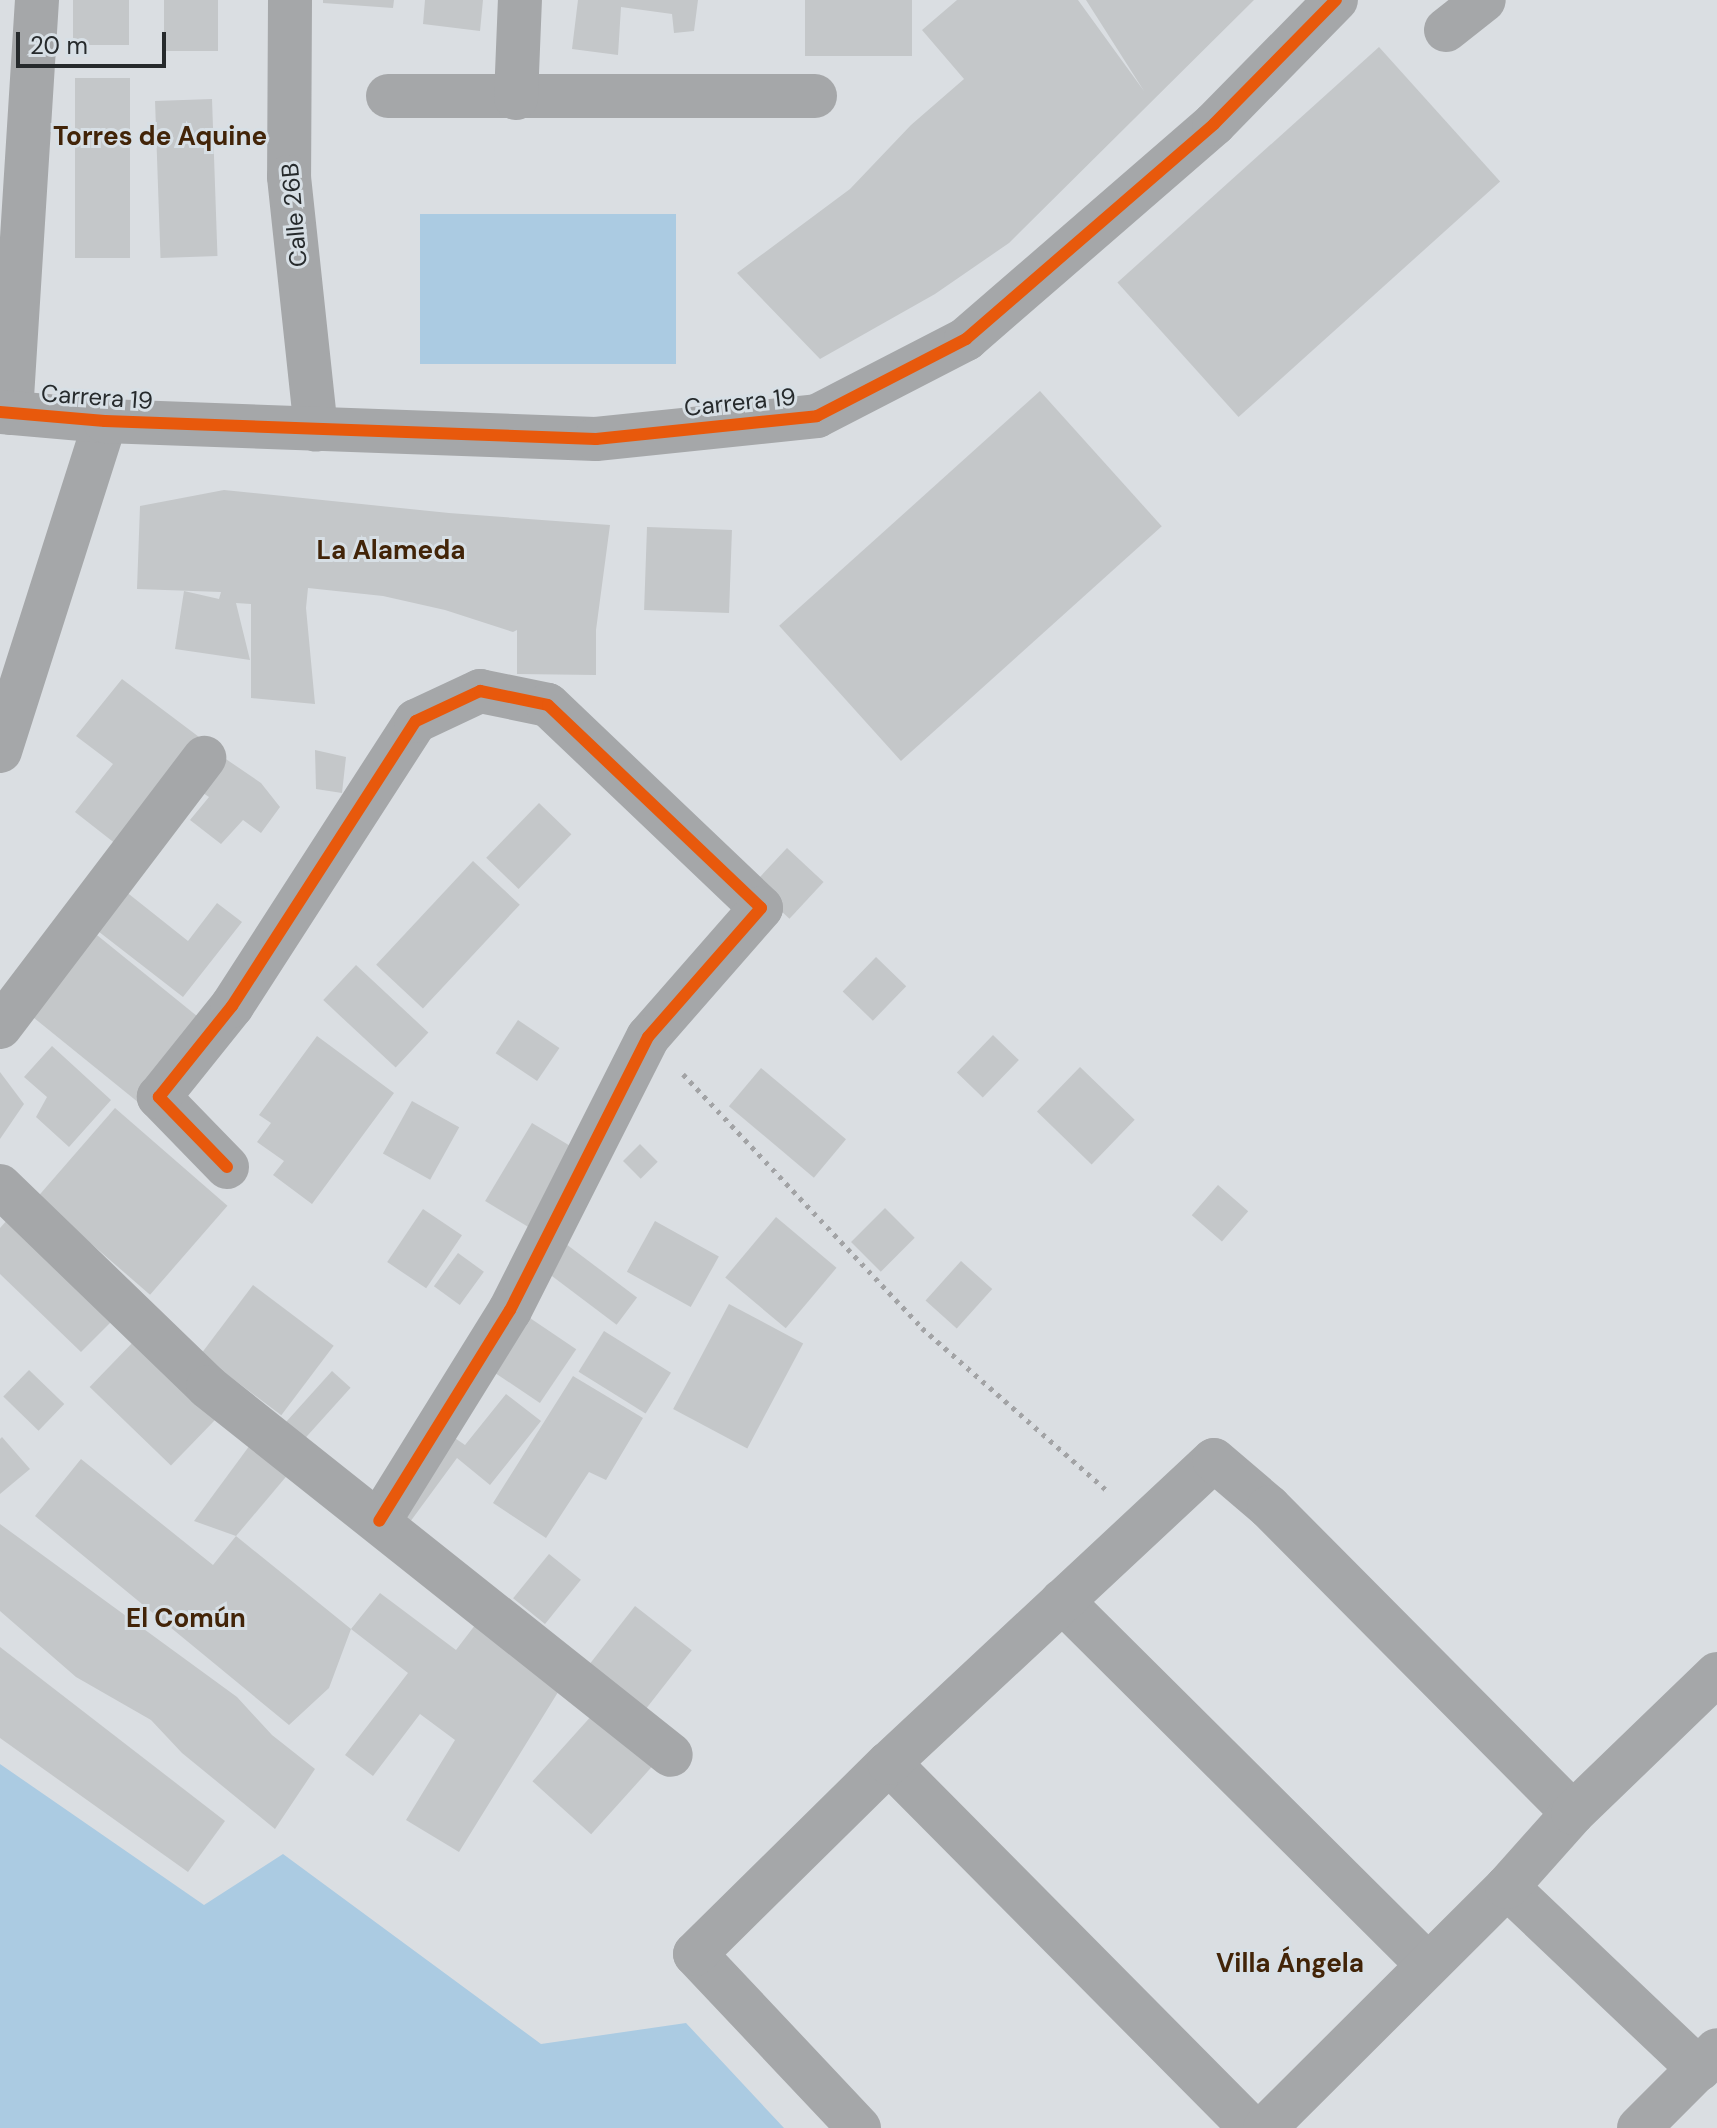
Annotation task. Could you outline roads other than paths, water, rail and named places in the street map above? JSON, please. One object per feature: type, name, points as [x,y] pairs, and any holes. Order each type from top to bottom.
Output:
[{"type":"street","points":[[6,412],[37,0]]},
{"type":"street","name":"Calle 26B","points":[[290,0],[289,177],[316,430]]},
{"type":"street","points":[[516,98],[520,0]]},
{"type":"street","name":"Carrera 19","points":[[6,412],[105,421],[596,439],[817,416],[966,339],[1214,124],[1336,0]]},
{"type":"street","points":[[1446,30],[1484,0]]},
{"type":"street","points":[[388,96],[815,96]]},
{"type":"street","points":[[0,751],[105,421]]},
{"type":"street","points":[[227,1167],[159,1097],[232,1006],[416,721],[480,691],[548,705],[761,908],[648,1037],[510,1310],[379,1521]]},
{"type":"street","points":[[0,1027],[204,758]]},
{"type":"street","points":[[0,1186],[208,1387],[671,1755]]},
{"type":"street","points":[[859,2128],[695,1954],[889,1763],[1214,1460],[1269,1507],[1573,1813]]},
{"type":"street","points":[[1062,1601],[1427,1964]]},
{"type":"street","points":[[1265,2128],[1507,1887],[1573,1813],[1717,1674]]},
{"type":"street","points":[[889,1763],[1251,2128]]},
{"type":"street","points":[[1507,1887],[1708,2059],[1639,2128]]},
{"type":"district","name":"Torres de Aquine","points":[[160,137]]},
{"type":"district","name":"La Alameda","points":[[391,551]]},
{"type":"district","name":"El Común","points":[[186,1619]]},
{"type":"district","name":"Villa Ángela","points":[[1290,1964]]}]
